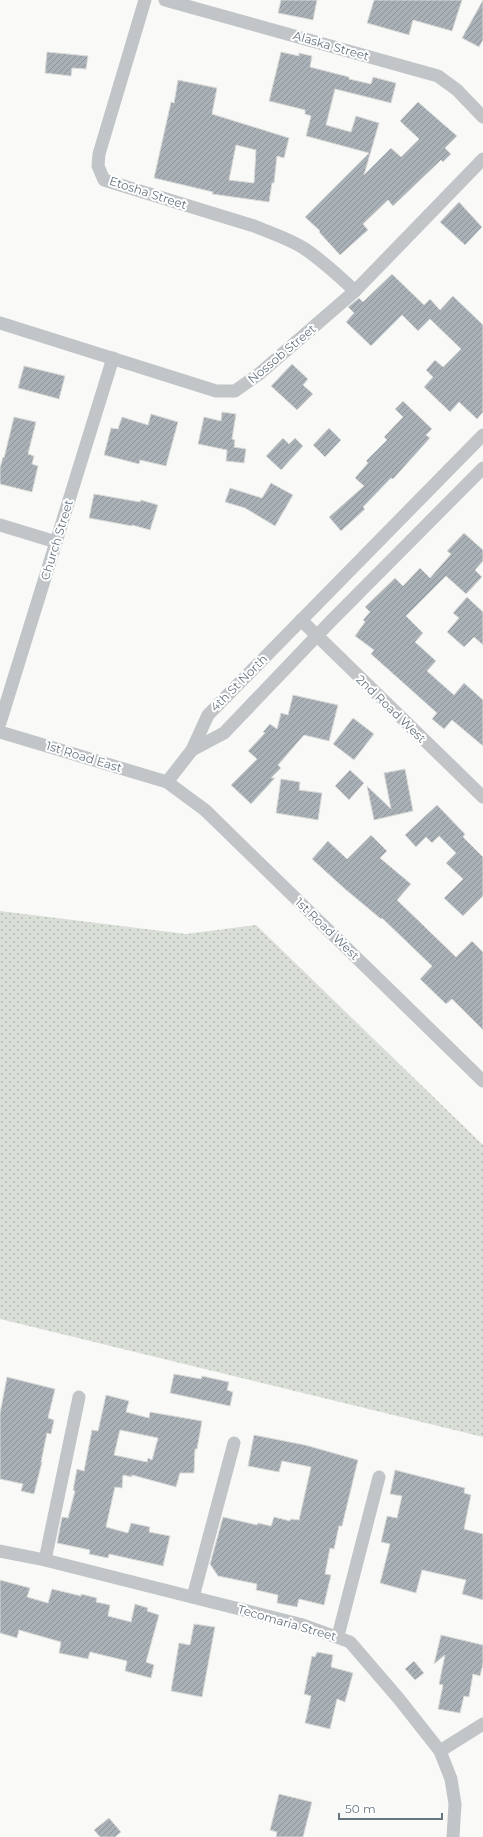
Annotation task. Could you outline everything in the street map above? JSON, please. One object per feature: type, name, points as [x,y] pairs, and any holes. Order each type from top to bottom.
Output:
[{"type":"street","name":"Etosha Street","points":[[145,0],[99,154],[98,166],[104,180],[254,226],[276,235],[304,248],[324,263],[355,291]]},
{"type":"street","name":"Alaska Street","points":[[165,0],[438,76],[457,90],[483,117]]},
{"type":"street","name":"Nossob Street","points":[[0,323],[216,391],[235,391],[259,374],[355,291],[483,159]]},
{"type":"street","name":"Church Street","points":[[0,722],[113,358]]},
{"type":"street","name":"4th St North","points":[[192,750],[208,715],[483,434]]},
{"type":"street","name":"4th St North","points":[[192,750],[224,733],[316,637],[483,468]]},
{"type":"street","points":[[0,525],[56,542]]},
{"type":"street","name":"2nd Road West","points":[[301,620],[316,637],[483,797]]},
{"type":"street","name":"1st Road East","points":[[0,732],[167,782]]},
{"type":"street","points":[[167,782],[192,750]]},
{"type":"street","name":"1st Road West","points":[[167,782],[205,810],[483,1081]]},
{"type":"street","points":[[45,1560],[79,1397]]},
{"type":"street","points":[[193,1597],[234,1443]]},
{"type":"street","points":[[338,1636],[379,1477]]},
{"type":"street","name":"Tecomaria Street","points":[[0,1551],[45,1560],[303,1625],[338,1636],[350,1642],[359,1651],[440,1751],[451,1779],[454,1798],[453,1837]]},
{"type":"street","points":[[440,1751],[483,1724]]},
{"type":"shaded area","points":[[0,911],[186,934],[256,925],[483,1145],[483,1437],[0,1319]]},
{"type":"building","points":[[281,0],[317,0],[313,20],[278,13]]},
{"type":"building","points":[[374,0],[462,0],[452,31],[413,20],[409,35],[367,23]]},
{"type":"building","points":[[483,0],[483,40],[479,47],[462,38]]},
{"type":"building","points":[[47,52],[88,56],[86,69],[72,68],[71,76],[45,73]]},
{"type":"building","points":[[281,52],[299,56],[299,53],[312,56],[310,67],[349,77],[349,79],[371,84],[373,77],[396,83],[391,103],[335,89],[326,125],[351,132],[356,116],[379,123],[364,175],[391,148],[401,157],[419,139],[400,121],[418,102],[457,136],[445,148],[451,154],[443,162],[441,160],[393,206],[388,200],[363,224],[368,230],[340,255],[319,232],[320,231],[305,217],[369,153],[306,136],[311,116],[305,114],[305,110],[269,101]]},
{"type":"building","points":[[178,80],[217,88],[212,114],[289,138],[284,158],[277,156],[274,183],[272,183],[269,202],[212,194],[213,192],[154,178],[171,102],[174,103]],"holes":[[[236,145],[256,150],[254,183],[229,180]]]},
{"type":"building","points":[[459,202],[482,227],[465,245],[440,222]]},
{"type":"building","points":[[392,274],[424,305],[430,299],[440,310],[453,296],[483,325],[483,412],[477,419],[459,402],[450,412],[424,387],[433,377],[426,370],[435,360],[443,367],[461,349],[430,319],[418,331],[402,315],[371,346],[346,322],[354,313],[348,307],[359,298],[363,302]]},
{"type":"building","points":[[292,364],[308,379],[303,385],[313,394],[297,410],[271,386]]},
{"type":"building","points":[[24,366],[65,376],[59,399],[18,388]]},
{"type":"building","points":[[403,401],[432,429],[426,435],[430,438],[393,479],[391,478],[363,507],[365,509],[341,531],[329,517],[364,486],[355,478],[368,463],[366,461],[387,440],[384,437],[403,417],[395,409]]},
{"type":"building","points":[[222,412],[236,414],[232,439],[235,440],[234,447],[246,449],[244,463],[226,461],[227,450],[198,444],[204,417],[221,421]]},
{"type":"building","points":[[151,414],[178,422],[166,466],[140,460],[139,464],[104,455],[111,428],[118,429],[122,417],[148,425]]},
{"type":"building","points":[[14,417],[36,422],[28,454],[34,456],[32,464],[38,466],[32,492],[0,484],[0,468],[3,457],[4,458]]},
{"type":"building","points":[[329,428],[341,440],[325,457],[313,445]]},
{"type":"building","points":[[283,438],[289,444],[295,438],[303,446],[281,470],[266,456]]},
{"type":"building","points":[[271,483],[293,495],[275,526],[245,508],[225,502],[230,488],[262,498]]},
{"type":"building","points":[[94,494],[140,502],[141,500],[158,505],[150,530],[132,525],[89,518]]},
{"type":"building","points":[[464,533],[483,550],[483,561],[475,570],[482,577],[466,594],[446,576],[406,616],[423,633],[415,642],[436,661],[427,671],[454,695],[464,683],[483,700],[483,746],[452,720],[444,729],[432,719],[437,713],[371,654],[374,650],[355,636],[365,622],[363,620],[370,612],[365,607],[395,578],[403,586],[420,568],[430,578],[451,554],[447,551]]},
{"type":"building","points":[[467,597],[483,612],[483,645],[474,637],[464,647],[447,632],[459,618],[453,613]]},
{"type":"building","points":[[293,695],[338,705],[329,741],[304,735],[278,765],[281,768],[271,778],[275,778],[251,804],[231,785],[257,759],[248,751],[265,733],[263,732],[270,724],[277,729],[281,713],[288,715]]},
{"type":"building","points":[[353,718],[374,734],[354,760],[333,744]]},
{"type":"building","points":[[405,769],[413,811],[374,820],[367,786],[391,809],[384,773]]},
{"type":"building","points":[[350,770],[364,783],[349,800],[335,786]]},
{"type":"building","points":[[281,779],[300,782],[299,790],[322,793],[318,820],[276,813]]},
{"type":"building","points":[[437,805],[465,834],[463,837],[483,857],[483,896],[463,916],[444,898],[463,879],[446,863],[456,853],[439,836],[432,843],[426,837],[416,847],[405,835]]},
{"type":"building","points":[[371,835],[387,851],[380,858],[411,884],[397,900],[456,957],[472,941],[483,952],[483,1030],[452,999],[446,1004],[420,979],[432,966],[382,918],[381,919],[345,889],[312,859],[328,841],[347,859]]},
{"type":"building","points":[[174,1374],[201,1379],[202,1376],[229,1382],[227,1390],[233,1392],[230,1406],[170,1393]]},
{"type":"building","points":[[7,1377],[55,1389],[48,1418],[54,1420],[51,1434],[47,1433],[34,1494],[21,1491],[23,1484],[0,1479],[0,1413]]},
{"type":"building","points":[[106,1395],[129,1401],[126,1412],[149,1418],[150,1412],[202,1421],[197,1449],[195,1449],[194,1473],[180,1473],[176,1487],[132,1475],[132,1477],[123,1475],[122,1488],[115,1487],[106,1527],[128,1533],[131,1523],[150,1527],[149,1532],[170,1536],[163,1566],[109,1554],[108,1558],[89,1554],[90,1550],[57,1543],[62,1517],[68,1518],[75,1491],[73,1490],[77,1469],[84,1471],[92,1430],[98,1431]],"holes":[[[120,1430],[158,1438],[152,1460],[148,1458],[147,1462],[114,1455]]]},
{"type":"building","points":[[254,1435],[305,1445],[358,1460],[342,1526],[339,1526],[334,1549],[330,1548],[325,1574],[331,1575],[324,1605],[299,1599],[297,1607],[277,1603],[278,1595],[256,1590],[257,1584],[218,1576],[210,1564],[223,1517],[257,1525],[258,1523],[271,1526],[274,1517],[290,1521],[291,1519],[299,1520],[311,1467],[282,1461],[279,1472],[248,1466]]},
{"type":"building","points":[[395,1470],[465,1488],[464,1493],[471,1495],[464,1529],[483,1534],[483,1600],[462,1594],[466,1580],[422,1570],[416,1593],[380,1583],[390,1544],[381,1542],[387,1516],[397,1518],[402,1496],[390,1494]]},
{"type":"building","points":[[0,1580],[30,1588],[27,1597],[48,1603],[52,1589],[97,1598],[96,1602],[110,1605],[108,1616],[131,1622],[135,1604],[148,1608],[147,1611],[159,1615],[146,1662],[154,1665],[151,1678],[125,1671],[127,1661],[90,1652],[88,1659],[59,1653],[61,1642],[19,1630],[17,1638],[0,1633]]},
{"type":"building","points":[[194,1624],[215,1627],[202,1697],[171,1691],[179,1643],[190,1645]]},
{"type":"building","points":[[441,1635],[483,1645],[483,1664],[480,1676],[473,1674],[469,1697],[464,1696],[460,1713],[438,1709],[443,1685],[439,1684],[445,1655],[434,1664]]},
{"type":"building","points":[[317,1652],[333,1655],[331,1667],[353,1673],[345,1702],[337,1699],[330,1729],[305,1723],[311,1696],[304,1694],[312,1656],[315,1657]]},
{"type":"building","points":[[414,1661],[424,1673],[415,1680],[405,1669]]},
{"type":"building","points":[[279,1794],[312,1802],[303,1837],[276,1837],[277,1832],[270,1830]]},
{"type":"building","points":[[109,1818],[121,1832],[115,1837],[100,1837],[94,1830]]}]
